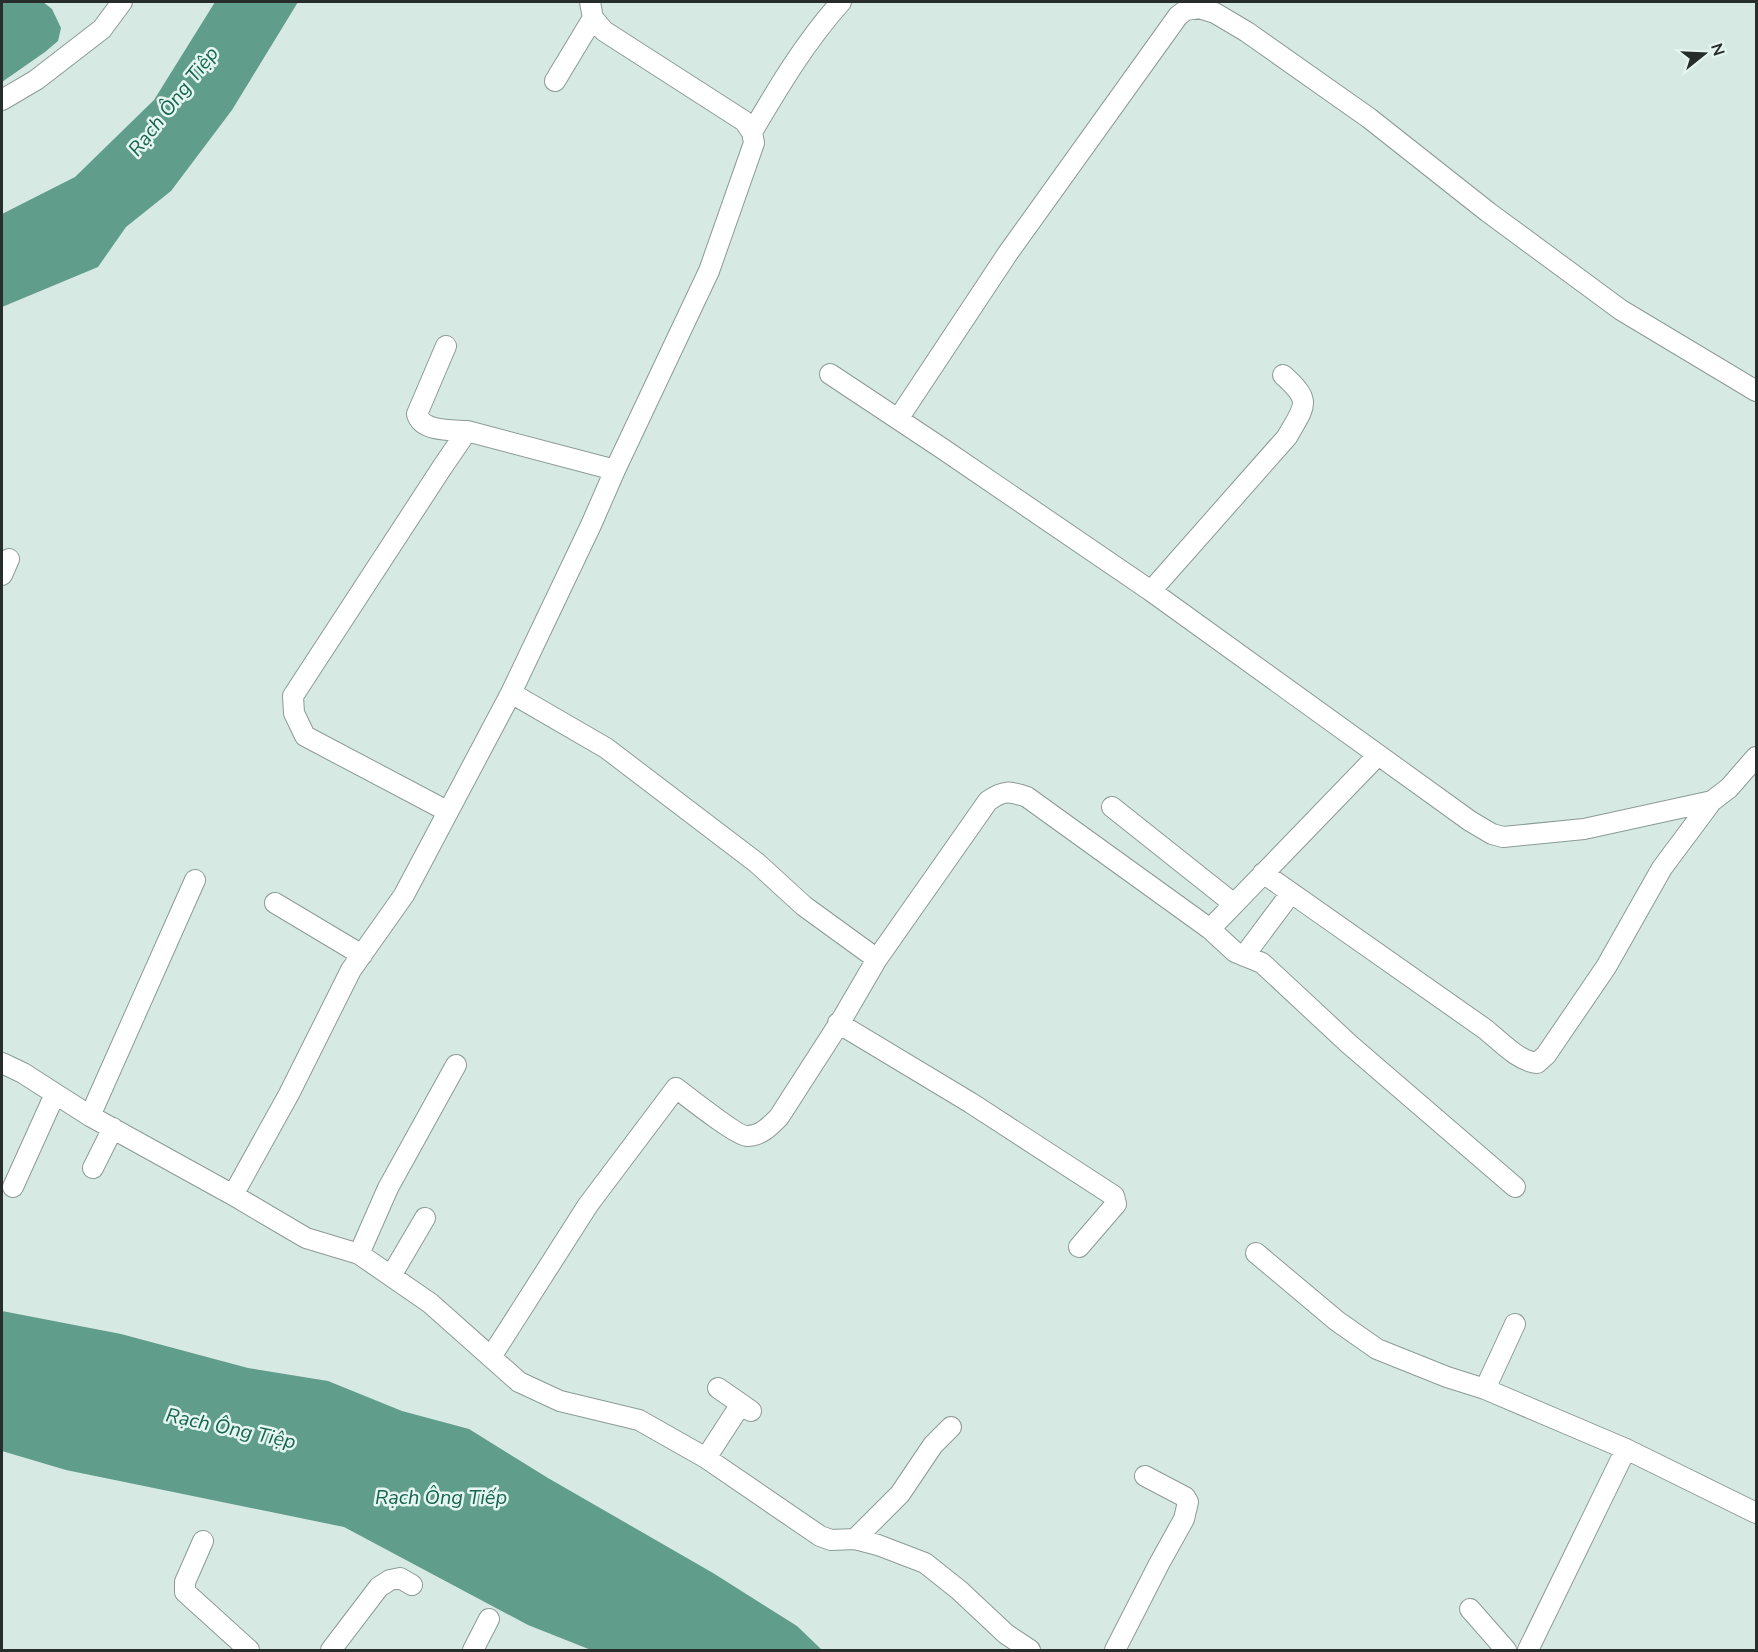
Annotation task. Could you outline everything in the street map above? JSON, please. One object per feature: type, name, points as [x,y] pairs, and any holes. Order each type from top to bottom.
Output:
[{"type":"street","points":[[2,100],[36,80],[102,29],[122,2]]},
{"type":"street","points":[[752,132],[787,74],[824,21],[841,2]]},
{"type":"street","points":[[898,419],[1008,253],[1179,16],[1186,10],[1199,8],[1215,13],[1247,32],[1369,118],[1488,212],[1621,310],[1756,391]]},
{"type":"street","points":[[233,1195],[289,1094],[351,970],[404,895],[511,693],[708,270],[754,143],[752,132],[744,121],[604,31],[591,10]]},
{"type":"street","points":[[555,81],[591,10]]},
{"type":"street","points":[[446,346],[417,414],[418,420],[423,425],[467,432],[615,470]]},
{"type":"street","points":[[830,375],[1151,591],[1470,821],[1492,834],[1503,837],[1584,829],[1712,801]]},
{"type":"street","points":[[1151,591],[1287,437],[1303,404],[1302,395],[1283,375]]},
{"type":"street","points":[[447,811],[305,736],[294,713],[293,696],[377,565],[467,432]]},
{"type":"street","points":[[511,693],[606,748],[757,863],[804,906],[877,959]]},
{"type":"street","points":[[1210,929],[1378,755]]},
{"type":"street","points":[[1263,873],[1515,1052],[1530,1062],[1537,1063],[1546,1055],[1606,968],[1662,868],[1712,801],[1729,788],[1756,757]]},
{"type":"street","points":[[491,1357],[588,1205],[676,1088],[742,1135],[757,1134],[769,1128],[779,1117],[877,959],[988,801],[1006,792],[1027,797],[1210,929],[1239,954],[1262,963],[1349,1044],[1515,1187]]},
{"type":"street","points":[[1112,807],[1234,904]]},
{"type":"street","points":[[90,1116],[195,880]]},
{"type":"street","points":[[1239,954],[1291,893]]},
{"type":"street","points":[[275,903],[362,955]]},
{"type":"street","points":[[838,1023],[971,1104],[1114,1196],[1116,1204],[1079,1247]]},
{"type":"street","points":[[2,1063],[23,1073],[90,1116],[306,1238],[359,1254],[430,1303],[519,1382],[560,1401],[639,1420],[706,1458],[820,1536],[831,1540],[855,1539],[901,1552],[925,1563],[960,1590],[1006,1634],[1030,1650]]},
{"type":"street","points":[[359,1254],[387,1188],[456,1065]]},
{"type":"street","points":[[13,1188],[55,1094]]},
{"type":"street","points":[[93,1168],[113,1128]]},
{"type":"street","points":[[391,1276],[425,1218]]},
{"type":"street","points":[[1256,1253],[1337,1321],[1377,1348],[1448,1377],[1485,1389],[1626,1449],[1756,1513]]},
{"type":"street","points":[[1485,1389],[1515,1324]]},
{"type":"street","points":[[706,1458],[746,1407],[718,1388]]},
{"type":"street","points":[[855,1539],[900,1494],[933,1445],[951,1427]]},
{"type":"street","points":[[1528,1650],[1626,1449]]},
{"type":"street","points":[[1115,1650],[1184,1519],[1188,1502],[1185,1497],[1145,1476]]},
{"type":"street","points":[[203,1541],[185,1582],[185,1592],[249,1650]]},
{"type":"street","points":[[331,1650],[379,1587],[390,1580],[400,1578],[412,1585]]},
{"type":"street","points":[[1470,1609],[1506,1650]]},
{"type":"street","points":[[473,1650],[489,1619]]},
{"type":"water","points":[[2,2],[43,2],[52,9],[61,28],[58,41],[2,82]]},
{"type":"water","name":"Rạch Ông Tiệp","points":[[215,2],[298,2],[232,110],[171,191],[126,227],[98,267],[2,307],[2,214],[75,177],[154,100]]},
{"type":"water","name":"Rạch Ông Tiếp","points":[[2,1311],[121,1334],[248,1368],[328,1381],[402,1411],[469,1429],[548,1478],[713,1573],[797,1626],[822,1650],[591,1650],[528,1625],[344,1527],[66,1470],[2,1451]]}]
